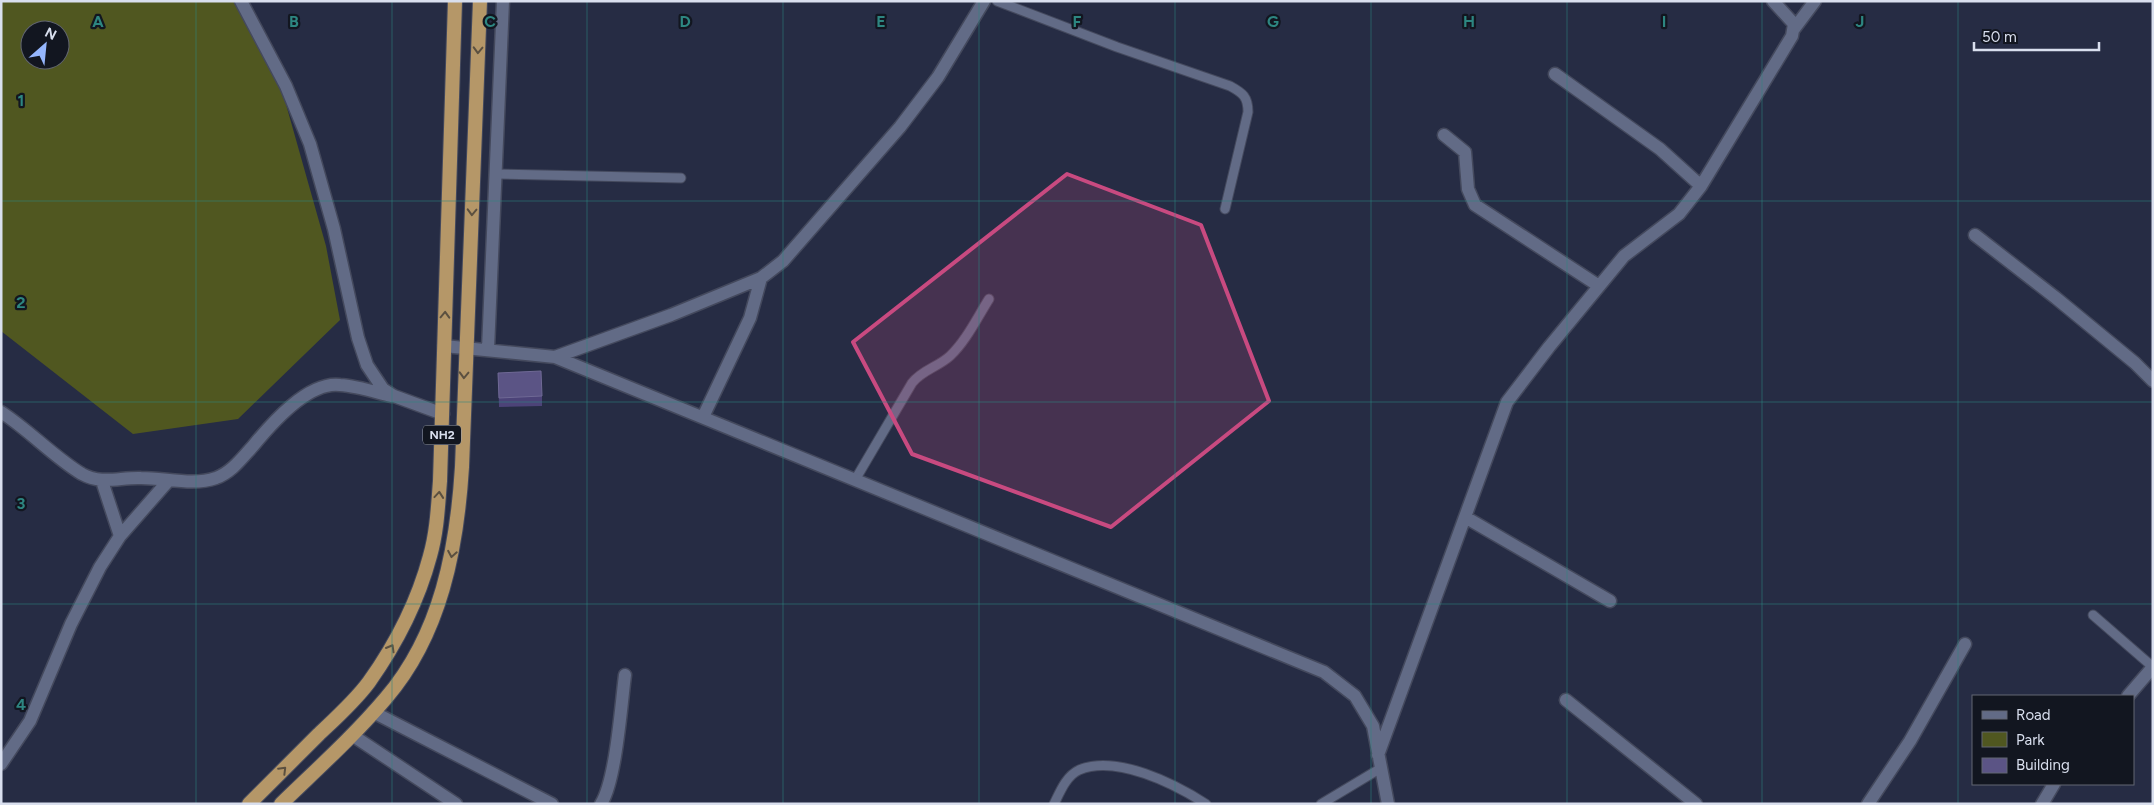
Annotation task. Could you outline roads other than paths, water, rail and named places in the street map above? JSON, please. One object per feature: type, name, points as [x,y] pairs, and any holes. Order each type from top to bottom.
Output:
[{"type":"highway","name":"NH2","points":[[249,804],[368,683],[388,653],[406,620],[422,584],[431,555],[440,481],[443,414],[455,1]]},
{"type":"highway","name":"NH2","points":[[281,804],[352,735],[387,697],[416,652],[440,602],[449,566],[460,504],[480,1]]},
{"type":"street","points":[[241,1],[286,86],[310,144],[334,229],[358,338],[367,365],[384,389],[394,396]]},
{"type":"street","points":[[488,349],[503,1]]},
{"type":"street","points":[[555,357],[671,315],[761,278],[783,261],[900,127],[938,77],[984,1]]},
{"type":"street","points":[[1772,1],[1789,16],[1794,29]]},
{"type":"street","points":[[1378,754],[1507,402],[1598,286],[1624,256],[1679,214],[1702,186],[1794,29],[1814,1]]},
{"type":"street","points":[[1555,74],[1660,149],[1702,186]]},
{"type":"street","points":[[1444,136],[1465,152],[1468,189],[1475,205],[1598,286]]},
{"type":"street","points":[[1976,236],[2135,363],[2153,382]]},
{"type":"street","points":[[703,417],[744,332],[761,278]]},
{"type":"street","points":[[444,346],[555,357],[1324,672],[1355,696],[1373,726],[1388,804]]},
{"type":"street","points":[[1,412],[83,474],[102,482],[139,478],[202,482],[218,477],[235,466],[288,408],[302,397],[321,388],[338,384],[394,396],[443,414]]},
{"type":"street","points":[[1,764],[30,721],[71,624],[100,567],[120,536],[169,480]]},
{"type":"street","points":[[102,482],[120,536]]},
{"type":"street","points":[[1465,517],[1610,601]]},
{"type":"street","points":[[1868,804],[1910,741],[1964,644]]},
{"type":"street","points":[[2129,695],[2153,667]]},
{"type":"street","points":[[601,804],[606,796],[610,779],[625,675]]},
{"type":"street","points":[[1566,700],[1696,804]]},
{"type":"street","points":[[373,712],[552,804]]},
{"type":"street","points":[[352,735],[456,804]]},
{"type":"street","points":[[2042,804],[2053,785]]},
{"type":"lane","points":[[997,1],[1098,40],[1230,86],[1242,93],[1248,100],[1248,112],[1225,209]]},
{"type":"lane","points":[[496,174],[681,178]]},
{"type":"lane","points":[[855,480],[912,383],[918,376],[947,358],[956,350],[989,299]]},
{"type":"lane","points":[[2093,615],[2153,667]]},
{"type":"lane","points":[[1054,804],[1067,780],[1078,771],[1100,766],[1114,767],[1154,776],[1182,789],[1206,804]]},
{"type":"lane","points":[[1322,804],[1381,768]]}]
